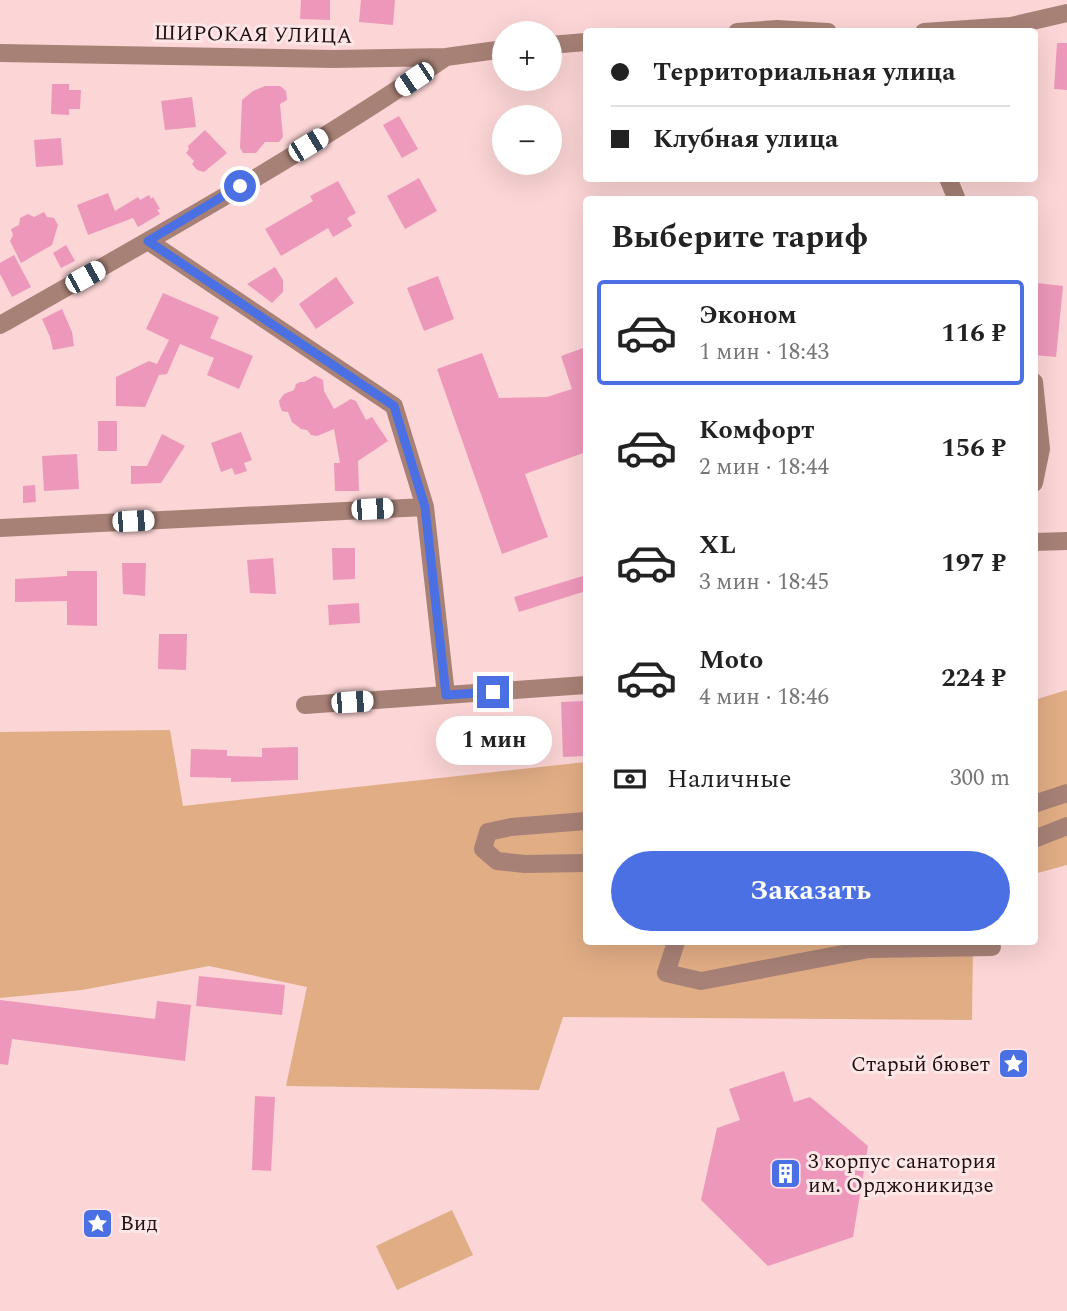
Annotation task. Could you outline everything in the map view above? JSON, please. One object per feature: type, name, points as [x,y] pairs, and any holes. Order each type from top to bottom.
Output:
[{"type":"street","points":[[982,28],[1011,26],[1061,10]]},
{"type":"street","points":[[562,44],[583,42]]},
{"type":"street","name":"ШИРОКАЯ УЛИЦА","points":[[0,53],[333,59],[446,57],[492,51]]},
{"type":"street","points":[[0,325],[148,241],[377,104],[446,57]]},
{"type":"street","points":[[148,241],[394,406],[425,507],[446,695]]},
{"type":"street","points":[[1038,420],[1041,449],[1038,463]]},
{"type":"street","points":[[0,528],[425,507]]},
{"type":"street","points":[[1038,542],[1067,541]]},
{"type":"street","points":[[305,705],[583,685]]},
{"type":"street","points":[[1038,803],[1067,793]]},
{"type":"street","points":[[583,821],[511,827],[488,832],[483,849],[497,861],[525,864],[583,863]]},
{"type":"street","points":[[1038,837],[1067,827]]},
{"type":"street","points":[[675,945],[666,972],[701,981],[869,949],[992,947]]},
{"type":"shaded area","points":[[1067,690],[1067,865],[1038,873],[1038,699]]},
{"type":"shaded area","points":[[170,730],[183,806],[583,762],[583,945],[973,945],[972,1020],[563,1017],[539,1090],[286,1086],[307,987],[209,966],[82,990],[0,998],[0,732]]},
{"type":"shaded area","points":[[452,1210],[473,1255],[397,1290],[376,1246]]},
{"type":"building","points":[[301,0],[330,0],[330,20],[300,19]]},
{"type":"building","points":[[361,0],[395,0],[393,25],[359,22]]},
{"type":"building","points":[[1057,43],[1067,43],[1067,90],[1054,89]]},
{"type":"building","points":[[52,84],[69,84],[69,90],[81,90],[80,109],[69,109],[69,115],[51,114]]},
{"type":"building","points":[[265,86],[280,86],[286,91],[287,100],[280,104],[283,137],[279,142],[265,142],[256,153],[243,153],[240,148],[242,100]]},
{"type":"building","points":[[192,97],[196,127],[165,130],[161,101]]},
{"type":"building","points":[[399,116],[418,149],[402,158],[383,125]]},
{"type":"building","points":[[205,130],[227,153],[204,172],[197,170],[192,164],[194,161],[186,153],[188,146]]},
{"type":"building","points":[[61,138],[63,165],[36,167],[34,140]]},
{"type":"building","points":[[419,178],[437,211],[405,229],[387,196]]},
{"type":"building","points":[[338,181],[356,213],[347,218],[352,226],[333,237],[328,228],[281,256],[265,229],[313,201],[310,196]]},
{"type":"building","points":[[108,193],[115,211],[138,197],[140,200],[149,195],[160,209],[157,210],[160,214],[138,227],[133,218],[88,235],[77,205]]},
{"type":"building","points":[[44,212],[47,217],[54,218],[58,225],[52,245],[21,263],[10,241],[13,235],[11,229],[19,225],[20,218],[28,214],[34,217]]},
{"type":"building","points":[[66,245],[75,261],[61,268],[53,253]]},
{"type":"building","points":[[14,255],[31,287],[12,297],[0,274],[0,263]]},
{"type":"building","points":[[275,267],[283,280],[283,292],[272,303],[247,284]]},
{"type":"building","points":[[438,276],[454,319],[424,331],[407,288]]},
{"type":"building","points":[[336,277],[354,303],[316,329],[299,304]]},
{"type":"building","points":[[1038,283],[1063,286],[1056,357],[1038,355]]},
{"type":"building","points":[[163,293],[219,317],[210,338],[253,356],[239,389],[207,375],[214,358],[180,344],[167,374],[159,375],[145,407],[116,406],[116,377],[149,361],[157,364],[169,340],[146,329]]},
{"type":"building","points":[[62,309],[72,332],[74,346],[53,350],[42,319]]},
{"type":"building","points":[[583,348],[583,453],[525,474],[548,537],[502,554],[437,369],[482,353],[499,398],[547,397],[572,389],[561,356]]},
{"type":"building","points":[[315,376],[323,380],[324,391],[334,409],[351,399],[356,401],[366,420],[372,417],[388,441],[358,461],[359,491],[335,491],[334,463],[340,463],[334,429],[317,436],[311,435],[292,422],[288,412],[282,411],[280,406],[279,401],[284,394],[294,390],[296,384]]},
{"type":"building","points":[[98,421],[117,421],[117,451],[98,451]]},
{"type":"building","points":[[241,432],[252,460],[244,463],[247,471],[235,475],[232,468],[221,472],[211,443]]},
{"type":"building","points":[[162,434],[185,446],[161,483],[131,484],[131,466],[147,466]]},
{"type":"building","points":[[77,454],[79,489],[44,491],[42,456]]},
{"type":"building","points":[[35,485],[36,502],[23,503],[23,486]]},
{"type":"building","points":[[332,548],[355,548],[355,579],[333,580]]},
{"type":"building","points":[[273,558],[276,594],[250,593],[247,560]]},
{"type":"building","points":[[122,563],[146,563],[145,596],[123,594]]},
{"type":"building","points":[[67,571],[97,571],[97,626],[67,625],[67,601],[15,602],[15,579],[67,576]]},
{"type":"building","points":[[583,576],[583,592],[519,612],[514,597]]},
{"type":"building","points":[[359,603],[360,623],[329,625],[328,605]]},
{"type":"building","points":[[159,634],[187,634],[186,670],[158,669]]},
{"type":"building","points":[[583,701],[583,756],[563,757],[561,702]]},
{"type":"building","points":[[298,747],[298,780],[231,782],[231,778],[190,777],[191,749],[227,750],[227,756],[262,757],[262,748]]},
{"type":"building","points":[[199,976],[285,985],[282,1015],[196,1006]]},
{"type":"building","points":[[0,1000],[155,1019],[157,1001],[191,1005],[185,1061],[12,1039],[8,1065],[0,1064]]},
{"type":"building","name":"3 корпус санатория им. Орджоникидзе","points":[[784,1071],[794,1102],[810,1097],[868,1146],[853,1237],[768,1266],[701,1200],[717,1128],[740,1120],[729,1089]]},
{"type":"building","points":[[255,1096],[275,1097],[271,1171],[252,1170]]},
{"type":"place","name":"Старый бювет","points":[[1013,1064]]},
{"type":"place","name":"3 корпус санатория им. Орджоникидзе","points":[[785,1173]]},
{"type":"place","name":"Вид","points":[[97,1223]]},
{"type":"route","points":[[240,186],[148,241],[394,406],[425,507],[446,695],[493,692]]}]
